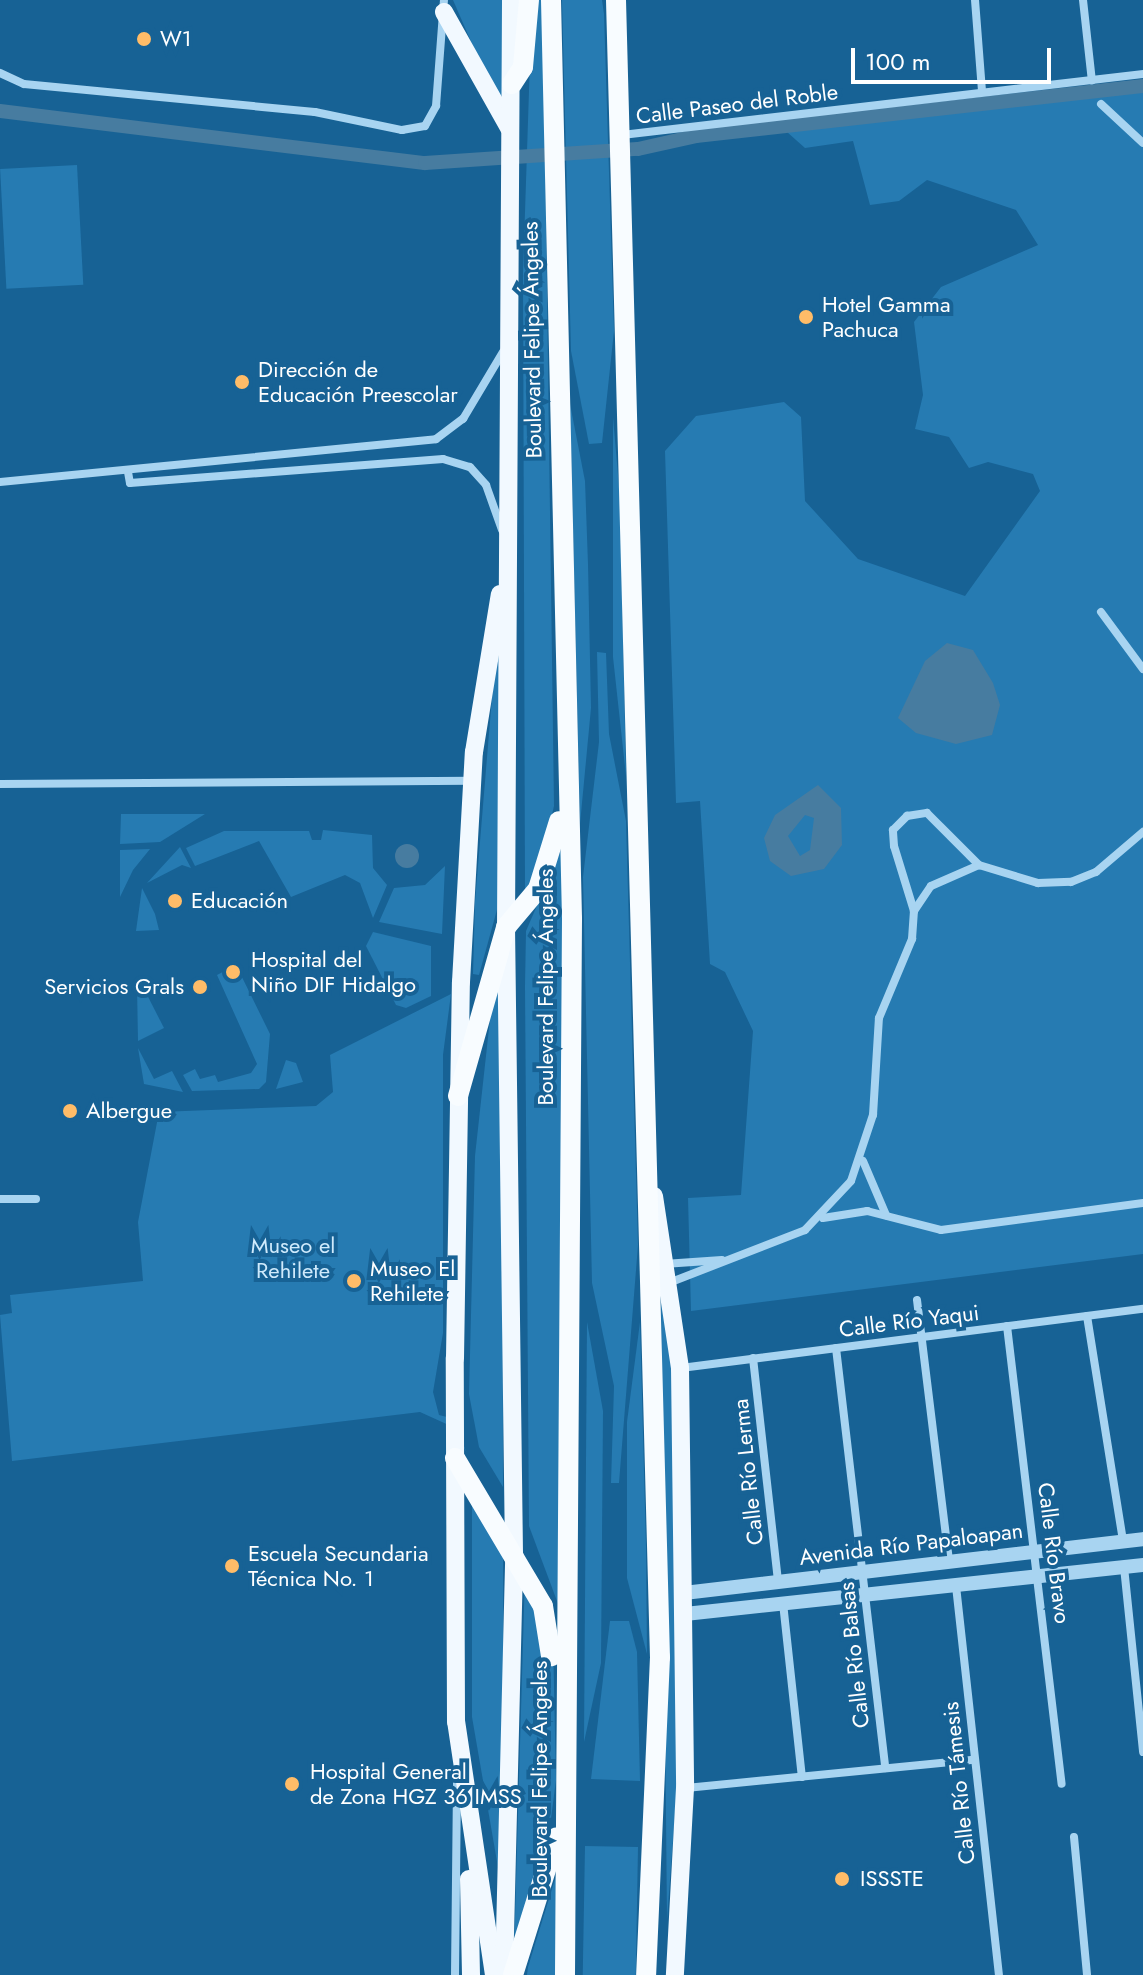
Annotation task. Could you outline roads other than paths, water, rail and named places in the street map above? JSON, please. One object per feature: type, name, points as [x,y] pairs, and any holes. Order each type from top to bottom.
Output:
[{"type":"highway","points":[[512,84],[523,67],[529,0]]},
{"type":"highway","name":"Boulevard Felipe Ángeles","points":[[551,0],[551,138],[564,734],[572,919],[561,1823],[565,1975]]},
{"type":"highway","points":[[616,0],[653,1186],[661,1275],[660,1657],[646,1975]]},
{"type":"highway","points":[[458,1096],[506,927],[552,860],[564,734]]},
{"type":"highway","points":[[455,1458],[514,1554],[550,1633],[563,1757]]},
{"type":"highway","points":[[513,1975],[561,1823]]},
{"type":"main road","points":[[504,1975],[514,1554],[506,927],[507,344],[513,165],[511,0]]},
{"type":"main road","points":[[444,6],[512,134]]},
{"type":"main road","points":[[494,1975],[467,1821],[456,1722],[458,1096],[473,781],[492,624],[507,568]]},
{"type":"main road","points":[[661,1275],[680,1368],[685,1614],[685,1788],[667,1975]]},
{"type":"main road","points":[[467,1821],[471,1975]]},
{"type":"main road","points":[[675,1975],[677,1893]]},
{"type":"street","points":[[975,0],[982,92]]},
{"type":"street","points":[[1083,0],[1092,81]]},
{"type":"street","points":[[0,73],[24,84],[315,112],[402,130],[425,126],[436,106],[444,6]]},
{"type":"street","name":"Calle Paseo del Roble","points":[[621,146],[982,92],[1143,74]]},
{"type":"street","points":[[1101,104],[1143,143]]},
{"type":"street","points":[[0,482],[128,472],[436,439],[463,419],[507,344]]},
{"type":"street","points":[[128,472],[130,483],[443,459],[470,467],[486,485],[507,544]]},
{"type":"street","points":[[1101,612],[1143,669]]},
{"type":"street","points":[[0,784],[473,781]]},
{"type":"street","points":[[822,1218],[863,1161],[873,1115],[874,1040],[912,939],[914,911],[894,846],[893,830],[907,816],[927,813],[979,865],[1038,883],[1071,882],[1133,847],[1143,832]]},
{"type":"street","points":[[914,911],[931,886],[979,865]]},
{"type":"street","points":[[863,1161],[886,1215]]},
{"type":"street","points":[[0,1199],[36,1199]]},
{"type":"street","points":[[661,1275],[727,1259],[845,1211],[886,1215],[941,1230],[1143,1203]]},
{"type":"street","points":[[661,1275],[727,1259]]},
{"type":"street","points":[[917,1300],[949,1561]]},
{"type":"street","name":"Calle Río Yaqui","points":[[680,1368],[1143,1309]]},
{"type":"street","points":[[1087,1316],[1123,1542]]},
{"type":"street","name":"Calle Río Bravo","points":[[1007,1326],[1040,1578],[1062,1784]]},
{"type":"street","name":"Calle Río Balsas","points":[[836,1348],[885,1768]]},
{"type":"street","name":"Calle Río Lerma","points":[[753,1358],[778,1582]]},
{"type":"street","name":"Avenida Río Papaloapan","points":[[684,1593],[1143,1539]]},
{"type":"street","name":"Avenida Río Papaloapan","points":[[685,1614],[1143,1565]]},
{"type":"street","points":[[1124,1567],[1143,1752]]},
{"type":"street","name":"Calle Río Támesis","points":[[956,1586],[999,1975]]},
{"type":"street","points":[[783,1603],[802,1777]]},
{"type":"street","points":[[455,1975],[456,1722]]},
{"type":"street","points":[[685,1788],[974,1760]]},
{"type":"street","points":[[1074,1837],[1087,1975]]},
{"type":"waterway","points":[[0,111],[425,163],[638,149],[696,136],[1143,86]]},
{"type":"place","name":"W1","points":[[144,39]]},
{"type":"place","name":"Hotel Gamma Pachuca","points":[[806,317]]},
{"type":"place","name":"Dirección de Educación Preescolar","points":[[242,382]]},
{"type":"place","name":"Educación","points":[[175,901]]},
{"type":"place","name":"Hospital del Niño DIF Hidalgo","points":[[233,972]]},
{"type":"place","name":"Servicios Grals","points":[[200,987]]},
{"type":"place","name":"Albergue","points":[[70,1111]]},
{"type":"place","name":"Museo El Rehilete","points":[[354,1281]]},
{"type":"place","name":"Escuela Secundaria Técnica No. 1","points":[[232,1566]]},
{"type":"place","name":"Hospital General de Zona HGZ 36 IMSS","points":[[292,1784]]},
{"type":"place","name":"ISSSTE","points":[[842,1879]]},
{"type":"park label","name":"Museo el Rehilete","points":[[293,1258]]}]
